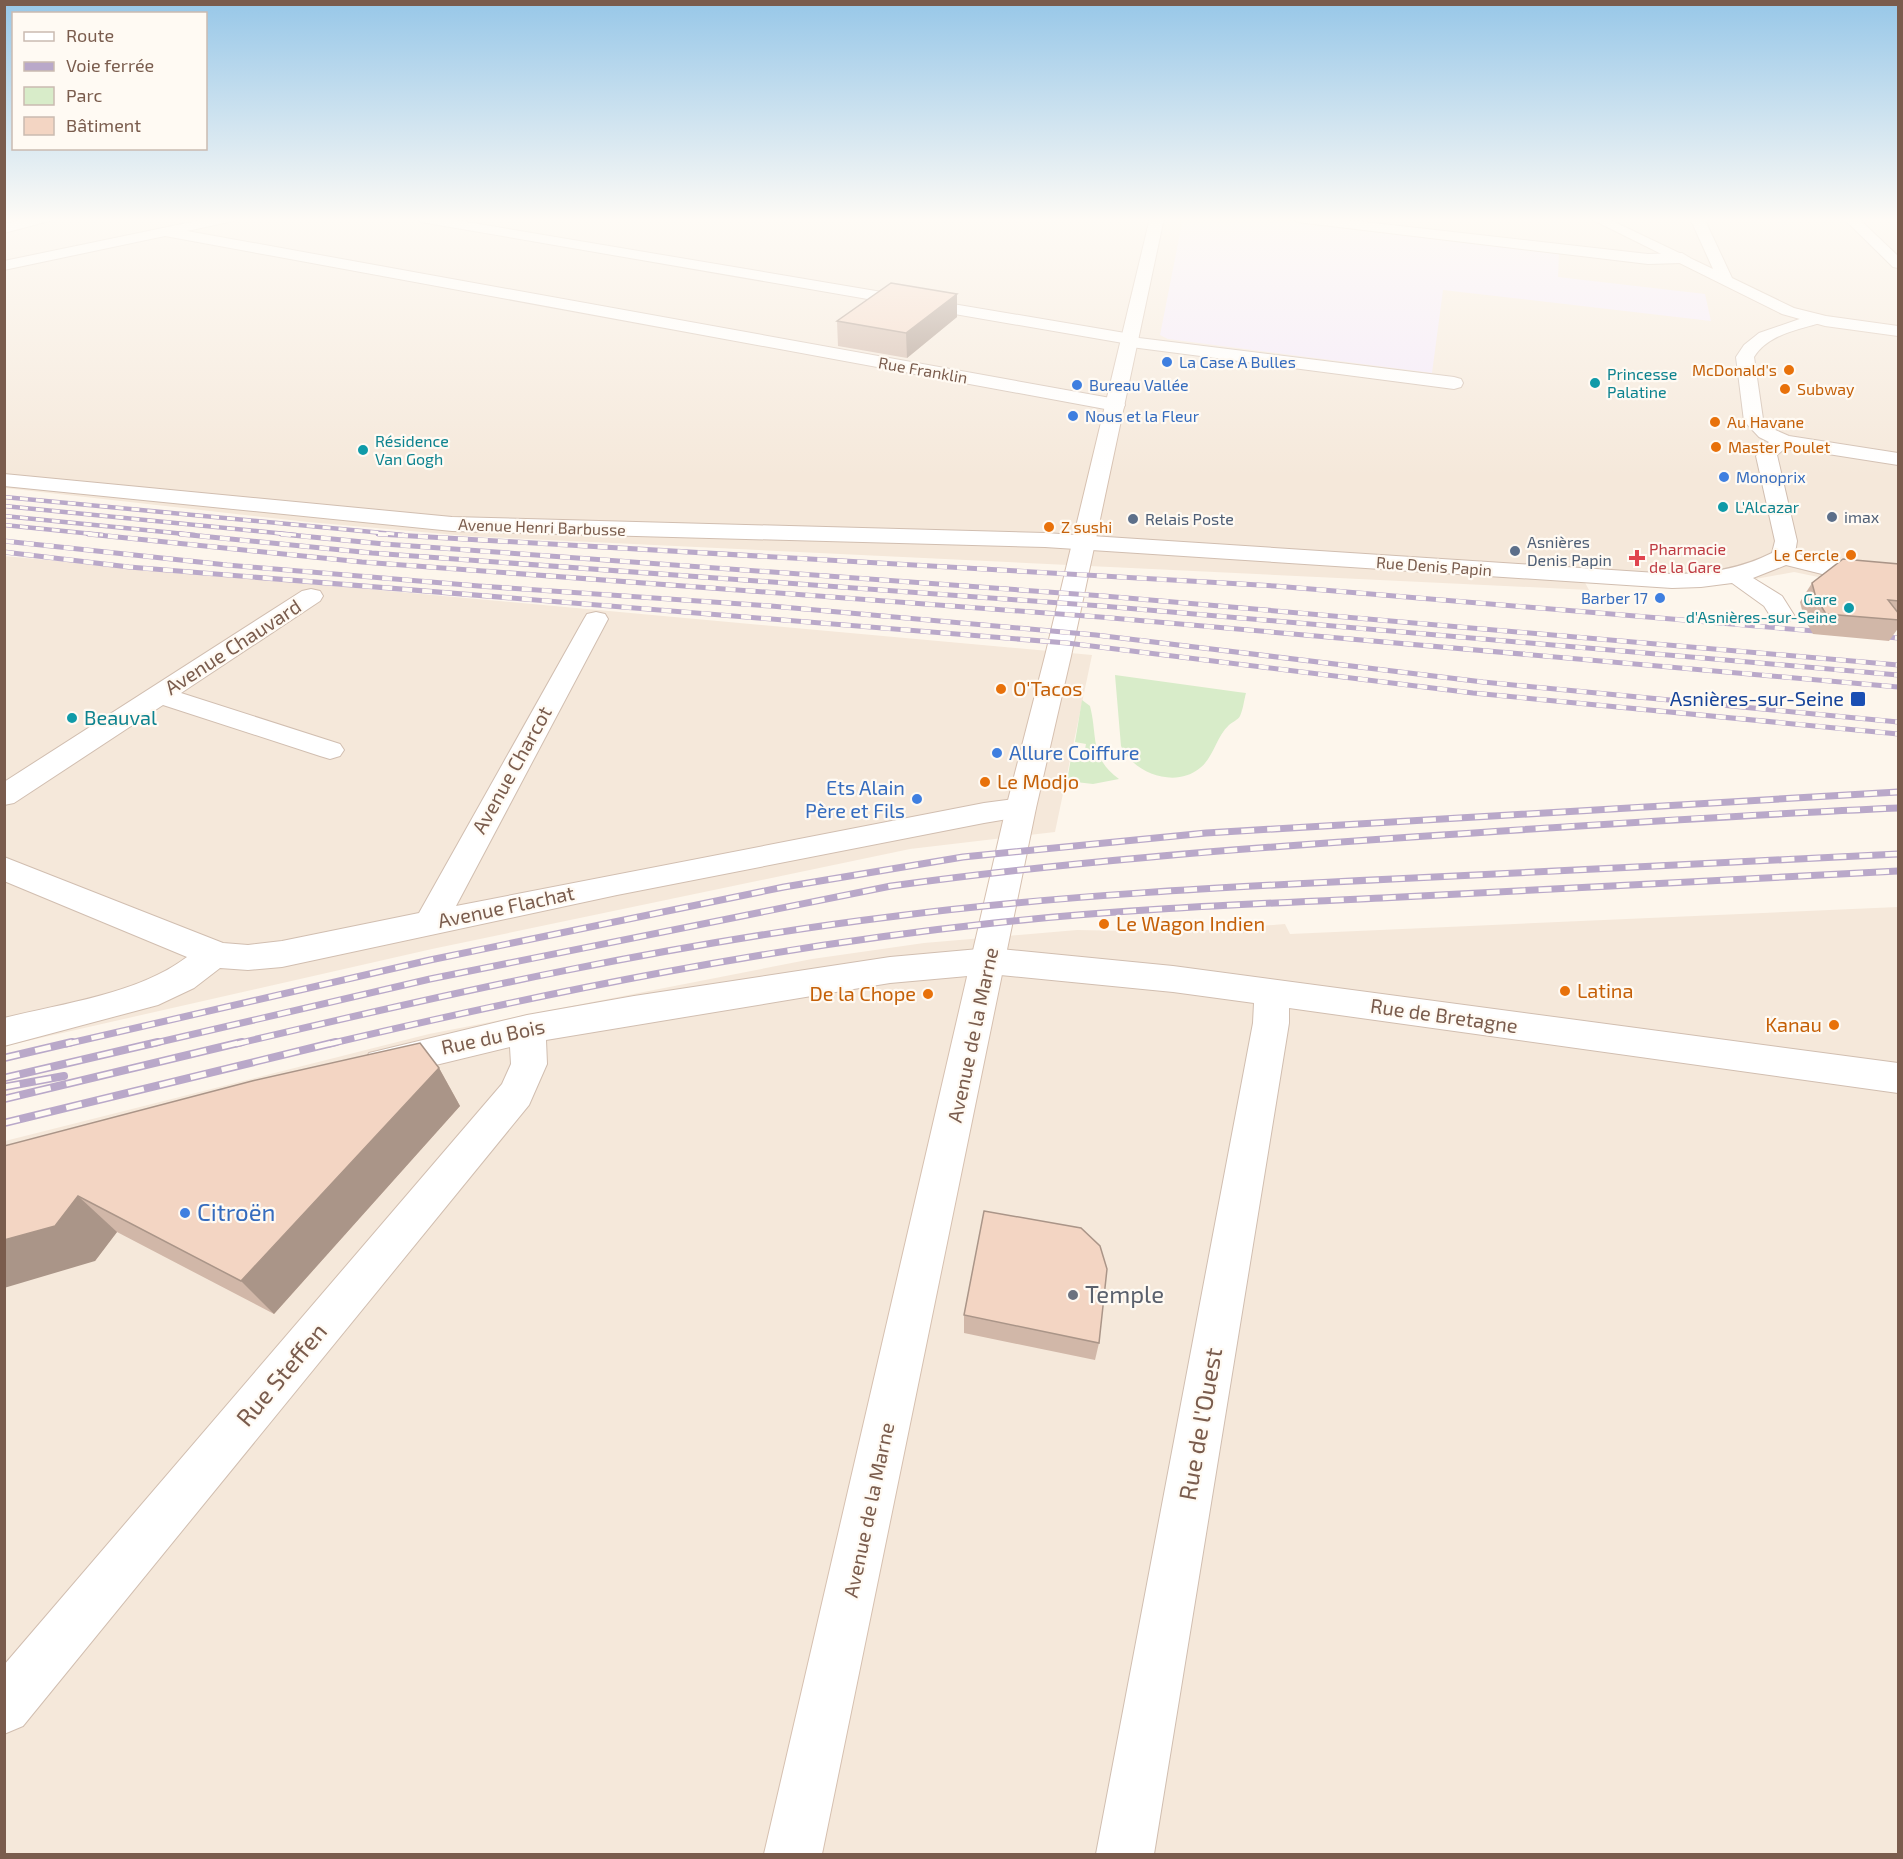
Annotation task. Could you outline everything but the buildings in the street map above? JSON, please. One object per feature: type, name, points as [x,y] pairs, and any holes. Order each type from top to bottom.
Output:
[{"type":"street","name":"Rue Franklin","points":[[567,305],[1116,405]]},
{"type":"street","points":[[926,305],[1131,340],[1454,383]]},
{"type":"street","name":"Avenue de la Marne","points":[[793,1854],[990,961],[1021,808],[1139,305]]},
{"type":"street","points":[[1776,305],[1814,319],[1899,331]]},
{"type":"street","points":[[1814,319],[1756,342],[1745,357],[1754,421],[1766,433],[1796,443],[1899,459]]},
{"type":"street","points":[[1796,443],[1778,444],[1766,456],[1786,541],[1783,557],[1830,569],[1899,574]]},
{"type":"street","name":"Avenue Henri Barbusse","points":[[4,480],[452,524],[1045,540],[1082,543]]},
{"type":"street","name":"Rue Denis Papin","points":[[1082,543],[1672,581],[1726,578],[1753,570],[1783,557]]},
{"type":"street","points":[[1742,581],[1773,601],[1782,615]]},
{"type":"street","name":"Avenue Chauvard","points":[[4,796],[310,596]]},
{"type":"street","name":"Avenue Charcot","points":[[430,923],[596,619]]},
{"type":"street","points":[[160,694],[330,750]]},
{"type":"street","name":"Avenue Flachat","points":[[4,868],[214,954],[242,958],[282,954],[617,884],[978,814],[1021,808]]},
{"type":"street","points":[[4,1032],[147,996],[182,979],[214,954]]},
{"type":"street","name":"Rue de Bretagne","points":[[990,961],[1138,975],[1272,992],[1899,1078]]},
{"type":"street","name":"Rue du Bois","points":[[354,1070],[527,1029],[890,970],[990,961]]},
{"type":"street","name":"Rue de l'Ouest","points":[[1125,1854],[1269,1035],[1272,992]]},
{"type":"street","name":"Rue Steffen","points":[[4,1707],[516,1095],[529,1064],[527,1029]]},
{"type":"shaded area","points":[[5,305],[1898,305],[1898,584],[1823,578],[1794,572],[1723,585],[1582,577],[1589,590],[467,536],[308,522],[5,488]]},
{"type":"shaded area","points":[[1166,305],[1441,305],[1432,373],[1168,339],[1160,335]]},
{"type":"shaded area","points":[[1571,305],[1707,305],[1711,321]]},
{"type":"shaded area","points":[[4,556],[1092,655],[1055,832],[910,849],[432,949],[5,1046]]},
{"type":"shaded area","points":[[1898,907],[1898,1854],[5,1854],[5,1141],[429,1034],[812,959],[924,943],[1077,930],[1180,932],[1285,924],[1290,934]]},
{"type":"green space","points":[[1115,675],[1246,693],[1240,716],[1221,735],[1205,763],[1190,774],[1167,777],[1156,775],[1135,764],[1121,746]]},
{"type":"green space","points":[[1082,700],[1090,706],[1096,746],[1103,763],[1119,779],[1093,784],[1067,781],[1071,758],[1083,759],[1086,744],[1075,742]]},
{"type":"railway","points":[[4,497],[404,535]]},
{"type":"railway","points":[[4,506],[296,535]]},
{"type":"railway","points":[[4,516],[195,535]]},
{"type":"railway","points":[[4,525],[103,535]]},
{"type":"railway","points":[[88,534],[362,562],[1100,617],[1898,687]]},
{"type":"railway","points":[[180,534],[372,553],[1102,606],[1898,675]]},
{"type":"railway","points":[[281,534],[384,544],[1104,596],[1898,665]]},
{"type":"railway","points":[[378,534],[1275,586],[1827,632]]},
{"type":"railway","points":[[4,541],[227,565],[479,586],[771,606],[1096,635],[1483,682],[1898,722]]},
{"type":"railway","points":[[4,552],[129,567],[1067,643],[1473,693],[1898,734]]},
{"type":"railway","points":[[1875,636],[1898,638]]},
{"type":"railway","points":[[66,1044],[430,960],[784,887],[963,857],[1206,833],[1898,792]]},
{"type":"railway","points":[[151,1044],[430,979],[891,886],[956,877],[1282,846],[1655,821],[1898,808]]},
{"type":"railway","points":[[236,1044],[482,988],[647,955],[730,940],[897,916],[1021,902],[1207,889],[1898,854]]},
{"type":"railway","points":[[329,1044],[660,973],[826,945],[994,923],[1188,908],[1898,871]]},
{"type":"railway","points":[[4,1058],[72,1042]]},
{"type":"railway","points":[[4,1078],[158,1042]]},
{"type":"railway","points":[[4,1099],[242,1042]]},
{"type":"railway","points":[[4,1123],[336,1042]]},
{"type":"railway","points":[[4,1087],[64,1076]]},
{"type":"place","name":"La Case A Bulles","points":[[1167,362]]},
{"type":"place","name":"McDonald's","points":[[1789,370]]},
{"type":"place","name":"Princesse Palatine","points":[[1595,383]]},
{"type":"place","name":"Bureau Vallée","points":[[1077,385]]},
{"type":"place","name":"Subway","points":[[1785,389]]},
{"type":"place","name":"Nous et la Fleur","points":[[1073,416]]},
{"type":"place","name":"Au Havane","points":[[1715,422]]},
{"type":"place","name":"Master Poulet","points":[[1716,447]]},
{"type":"place","name":"Résidence Van Gogh","points":[[363,450]]},
{"type":"place","name":"Monoprix","points":[[1724,477]]},
{"type":"place","name":"L'Alcazar","points":[[1723,507]]},
{"type":"place","name":"imax","points":[[1832,517]]},
{"type":"place","name":"Relais Poste","points":[[1133,519]]},
{"type":"place","name":"Z sushi","points":[[1049,527]]},
{"type":"place","name":"Asnières Denis Papin","points":[[1515,551]]},
{"type":"place","name":"Le Cercle","points":[[1851,555]]},
{"type":"place","name":"Pharmacie de la Gare","points":[[1637,558]]},
{"type":"place","name":"Barber 17","points":[[1660,598]]},
{"type":"place","name":"Gare d'Asnières-sur-Seine","points":[[1849,608]]},
{"type":"place","name":"O'Tacos","points":[[1001,689]]},
{"type":"place","name":"Asnières-sur-Seine","points":[[1858,699]]},
{"type":"place","name":"Beauval","points":[[72,718]]},
{"type":"place","name":"Allure Coiffure","points":[[997,753]]},
{"type":"place","name":"Le Modjo","points":[[985,782]]},
{"type":"place","name":"Ets Alain Père et Fils","points":[[917,799]]},
{"type":"place","name":"Le Wagon Indien","points":[[1104,924]]},
{"type":"place","name":"Latina","points":[[1565,991]]},
{"type":"place","name":"De la Chope","points":[[928,994]]},
{"type":"place","name":"Kanau","points":[[1834,1025]]},
{"type":"place","name":"Citroën","points":[[185,1213]]},
{"type":"place","name":"Temple","points":[[1073,1295]]}]
